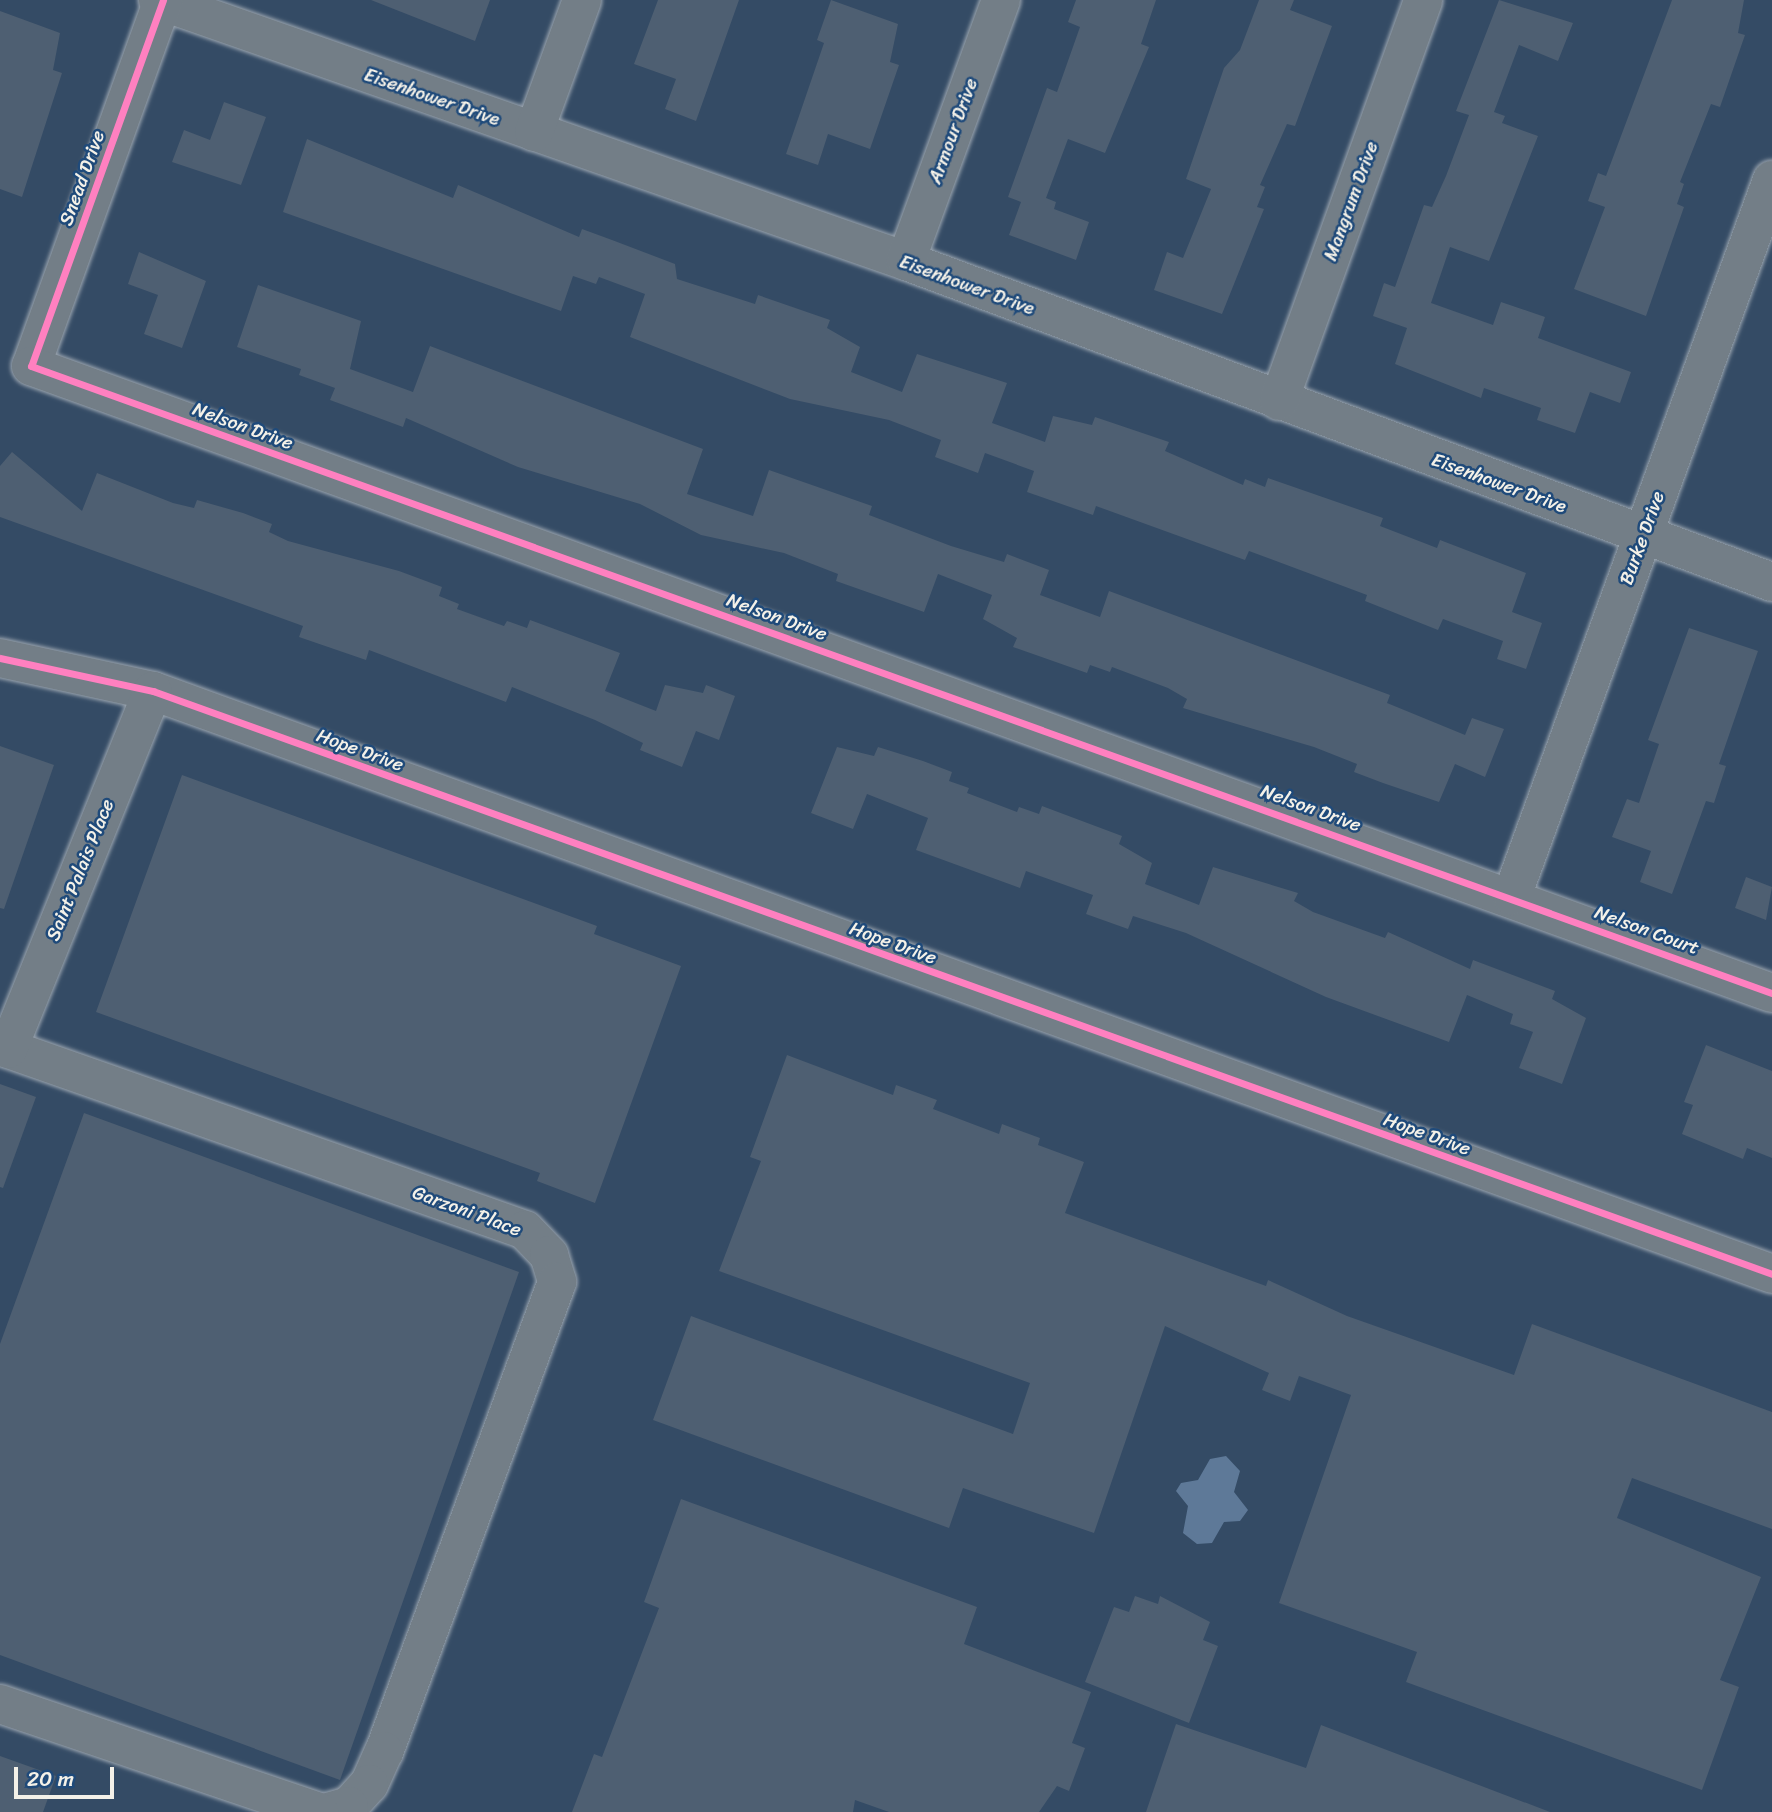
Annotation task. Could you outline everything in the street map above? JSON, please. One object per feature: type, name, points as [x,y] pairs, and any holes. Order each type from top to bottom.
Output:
[{"type":"street","points":[[534,132],[582,0]]},
{"type":"street","name":"Armour Drive","points":[[906,261],[1001,0]]},
{"type":"street","name":"Mangrum Drive","points":[[1279,401],[1423,0]]},
{"type":"street","name":"Eisenhower Drive","points":[[161,1],[906,261],[1772,583]]},
{"type":"street","name":"Snead Drive","points":[[31,366],[161,1]]},
{"type":"street","name":"Burke Drive","points":[[1512,896],[1772,180]]},
{"type":"street","name":"Nelson Drive","points":[[31,366],[1512,896]]},
{"type":"street","name":"Hope Drive","points":[[0,658],[153,691],[1772,1274]]},
{"type":"street","name":"Saint Palais Place","points":[[4,1047],[153,691]]},
{"type":"street","name":"Nelson Court","points":[[1512,896],[1772,993]]},
{"type":"street","name":"Garzoni Place","points":[[4,1047],[525,1230],[549,1255],[556,1282],[384,1751],[369,1784],[349,1806],[328,1812]]},
{"type":"street","points":[[0,1703],[319,1812]]},
{"type":"water","points":[[1226,1456],[1240,1471],[1234,1492],[1248,1510],[1240,1521],[1224,1522],[1212,1543],[1197,1544],[1183,1533],[1188,1506],[1176,1491],[1181,1483],[1198,1480],[1210,1459]]},
{"type":"building","points":[[371,0],[490,0],[475,41]]},
{"type":"building","points":[[658,0],[739,0],[696,121],[665,109],[676,79],[634,64]]},
{"type":"building","points":[[831,0],[898,24],[890,62],[899,65],[870,149],[828,134],[818,165],[786,154],[824,43],[817,40]]},
{"type":"building","points":[[1076,0],[1156,0],[1141,44],[1149,47],[1105,153],[1068,139],[1046,198],[1056,202],[1054,209],[1089,222],[1076,260],[1009,235],[1021,202],[1008,197],[1047,88],[1057,92],[1080,27],[1068,22]]},
{"type":"building","points":[[1259,0],[1294,0],[1290,10],[1332,26],[1295,126],[1287,124],[1260,185],[1265,187],[1257,207],[1264,209],[1222,314],[1154,290],[1167,252],[1183,258],[1211,189],[1186,179],[1224,68],[1240,50]]},
{"type":"building","points":[[1499,0],[1573,23],[1558,61],[1519,45],[1494,112],[1505,116],[1502,123],[1538,136],[1489,261],[1450,247],[1431,303],[1493,325],[1501,302],[1545,317],[1538,338],[1631,372],[1620,403],[1590,392],[1575,433],[1537,420],[1541,408],[1484,388],[1481,398],[1395,364],[1407,328],[1373,316],[1384,283],[1395,287],[1424,205],[1432,207],[1446,176],[1469,115],[1456,111]]},
{"type":"building","points":[[1672,0],[1744,0],[1738,33],[1745,35],[1720,107],[1711,104],[1680,182],[1684,184],[1677,204],[1684,207],[1646,316],[1574,289],[1605,207],[1588,201],[1598,173],[1606,176]]},
{"type":"building","points":[[0,11],[60,33],[53,70],[62,73],[22,197],[0,189]]},
{"type":"building","points":[[224,102],[266,117],[241,185],[172,162],[184,130],[210,140]]},
{"type":"building","points":[[307,139],[453,198],[458,185],[579,237],[582,229],[612,240],[675,264],[677,279],[755,304],[758,295],[830,320],[827,328],[860,347],[851,372],[902,392],[917,354],[1007,383],[992,423],[1045,442],[1053,416],[1092,425],[1095,417],[1169,442],[1165,451],[1243,485],[1245,479],[1265,487],[1268,478],[1383,518],[1380,526],[1437,548],[1440,540],[1526,573],[1512,612],[1542,623],[1526,669],[1497,659],[1503,641],[1443,619],[1438,630],[1365,601],[1367,595],[1249,551],[1245,560],[1096,506],[1093,515],[1027,492],[1034,471],[985,453],[978,473],[935,457],[941,440],[889,420],[790,399],[630,337],[645,294],[599,277],[596,284],[573,276],[561,311],[283,212]]},
{"type":"building","points":[[139,252],[206,281],[182,348],[144,334],[158,295],[128,284]]},
{"type":"building","points":[[258,285],[361,321],[350,369],[413,392],[430,346],[703,449],[687,494],[753,516],[769,470],[872,506],[869,515],[951,546],[1004,562],[1007,554],[1049,570],[1040,595],[1100,617],[1109,591],[1390,695],[1387,703],[1465,735],[1472,718],[1504,729],[1485,777],[1455,764],[1439,802],[1383,783],[1354,772],[1357,764],[1314,747],[1183,708],[1187,699],[1168,688],[1112,667],[1110,672],[1090,665],[1087,673],[1013,647],[1017,638],[983,619],[992,595],[938,574],[924,612],[836,581],[838,574],[784,553],[701,535],[640,504],[518,467],[406,418],[403,427],[330,400],[335,388],[299,375],[301,369],[237,347]]},
{"type":"building","points":[[12,452],[82,511],[97,473],[173,503],[194,508],[197,500],[243,513],[272,524],[269,532],[288,541],[399,571],[442,587],[439,596],[459,604],[457,609],[504,626],[507,621],[527,628],[530,620],[620,653],[605,691],[656,711],[665,685],[703,693],[706,685],[735,696],[719,740],[696,731],[682,767],[640,750],[643,743],[595,720],[512,687],[506,702],[369,650],[366,660],[299,637],[303,626],[0,517],[0,466]]},
{"type":"building","points":[[1689,628],[1758,651],[1719,764],[1726,766],[1714,803],[1706,801],[1672,894],[1640,882],[1651,851],[1612,837],[1627,799],[1639,803],[1659,744],[1648,740]]},
{"type":"building","points":[[0,746],[54,765],[4,909],[0,908]]},
{"type":"building","points":[[837,747],[874,756],[878,747],[923,761],[952,772],[949,781],[969,788],[967,793],[1017,812],[1019,807],[1039,814],[1042,806],[1122,836],[1119,844],[1152,863],[1145,884],[1199,905],[1213,867],[1298,893],[1294,901],[1313,912],[1385,938],[1388,932],[1470,969],[1473,960],[1555,991],[1552,999],[1586,1018],[1562,1084],[1519,1068],[1533,1032],[1510,1024],[1513,1014],[1467,995],[1449,1042],[1326,997],[1186,933],[1133,916],[1128,929],[1086,914],[1093,895],[1026,871],[1020,888],[916,850],[928,818],[867,794],[853,829],[811,813]]},
{"type":"building","points":[[182,775],[597,926],[594,934],[681,966],[595,1203],[537,1181],[540,1173],[96,1012]]},
{"type":"building","points":[[1746,877],[1772,887],[1766,920],[1735,908]]},
{"type":"building","points":[[1706,1045],[1772,1071],[1772,1158],[1747,1148],[1743,1159],[1682,1134],[1693,1105],[1684,1102]]},
{"type":"building","points":[[787,1055],[893,1095],[896,1085],[937,1100],[933,1109],[999,1134],[1002,1124],[1040,1138],[1038,1145],[1084,1162],[1065,1213],[1266,1286],[1268,1280],[1347,1316],[1514,1375],[1532,1324],[1772,1412],[1772,1529],[1632,1478],[1617,1518],[1761,1577],[1720,1680],[1739,1687],[1702,1790],[1406,1682],[1417,1652],[1279,1603],[1351,1395],[1299,1376],[1290,1401],[1262,1390],[1269,1373],[1165,1326],[1094,1533],[963,1488],[949,1528],[653,1420],[691,1316],[1013,1434],[1030,1383],[719,1271],[761,1161],[750,1157]]},
{"type":"building","points":[[0,1084],[36,1097],[3,1188],[0,1187]]},
{"type":"building","points":[[84,1113],[519,1272],[340,1780],[0,1655],[0,1344]]},
{"type":"building","points":[[681,1499],[977,1607],[964,1644],[1091,1692],[1072,1743],[1085,1748],[1069,1791],[1057,1786],[1039,1812],[889,1812],[855,1800],[853,1812],[572,1812],[594,1754],[602,1757],[659,1608],[644,1602]]},
{"type":"building","points":[[1135,1596],[1158,1604],[1160,1596],[1210,1622],[1203,1640],[1218,1646],[1189,1723],[1085,1682],[1114,1607],[1129,1612]]},
{"type":"building","points":[[1176,1724],[1306,1768],[1321,1725],[1550,1812],[1146,1812]]},
{"type":"building","points":[[0,1756],[56,1776],[43,1812],[0,1812]]},
{"type":"cycle path","points":[[163,0],[31,366],[1772,993]]},
{"type":"cycle path","points":[[0,658],[153,691],[1772,1274]]}]
